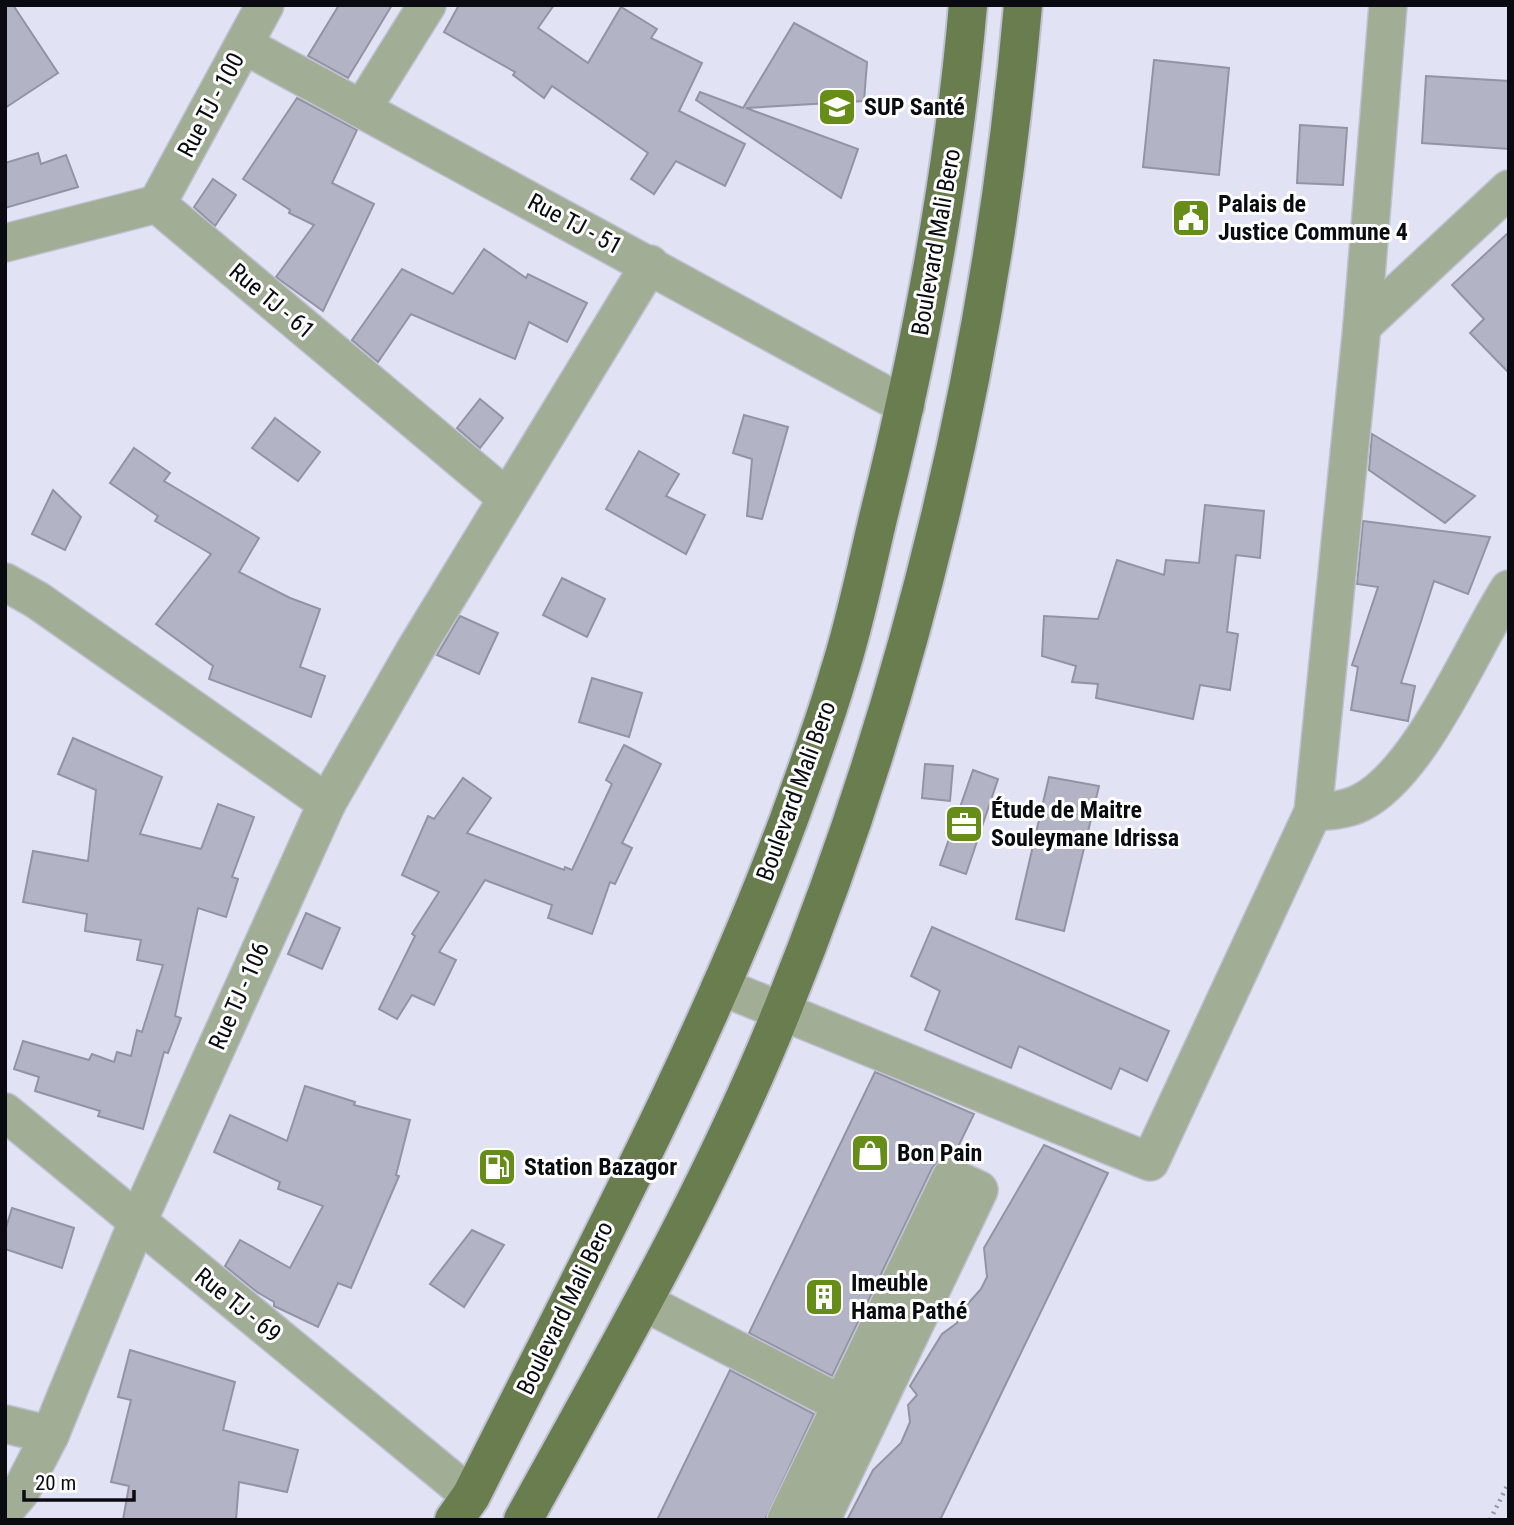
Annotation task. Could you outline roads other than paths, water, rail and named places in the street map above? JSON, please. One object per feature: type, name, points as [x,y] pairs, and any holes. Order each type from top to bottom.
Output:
[{"type":"main road","name":"Boulevard Mali Bero","points":[[462,1508],[635,1167],[720,986],[788,821],[839,675],[906,406],[939,238],[959,103],[968,5]]},
{"type":"main road","points":[[523,1520],[644,1302],[702,1188],[782,1011],[838,863],[903,664],[960,430],[1014,108],[1023,5]]},
{"type":"street","name":"Rue TJ - 100","points":[[157,204],[265,5]]},
{"type":"street","points":[[362,109],[427,5]]},
{"type":"street","points":[[720,986],[1150,1162],[1313,812],[1362,326],[1388,5]]},
{"type":"street","name":"Rue TJ - 51","points":[[244,44],[906,406]]},
{"type":"street","points":[[1362,326],[1509,190]]},
{"type":"street","points":[[5,243],[157,204]]},
{"type":"street","name":"Rue TJ - 61","points":[[157,204],[507,498]]},
{"type":"street","name":"Rue TJ - 106","points":[[5,1510],[21,1491],[50,1435],[137,1223],[327,803],[415,650],[650,264]]},
{"type":"street","points":[[5,582],[37,600],[327,803]]},
{"type":"street","points":[[1313,812],[1360,803],[1380,789],[1402,766],[1434,719],[1509,589]]},
{"type":"street","name":"Rue TJ - 69","points":[[5,1112],[137,1223],[462,1508]]},
{"type":"street","points":[[786,1520],[951,1177],[979,1190],[821,1520]]},
{"type":"street","points":[[644,1302],[841,1405]]},
{"type":"street","points":[[5,1424],[50,1435]]},
{"type":"place","name":"SUP Santé","points":[[837,107]]},
{"type":"place","name":"Palais de Justice Commune 4","points":[[1191,218]]},
{"type":"place","name":"Étude de Maitre Souleymane Idrissa","points":[[964,824]]},
{"type":"place","name":"Bon Pain","points":[[870,1153]]},
{"type":"place","name":"Station Bazagor","points":[[497,1167]]},
{"type":"place","name":"Imeuble Hama Pathé","points":[[824,1297]]}]
